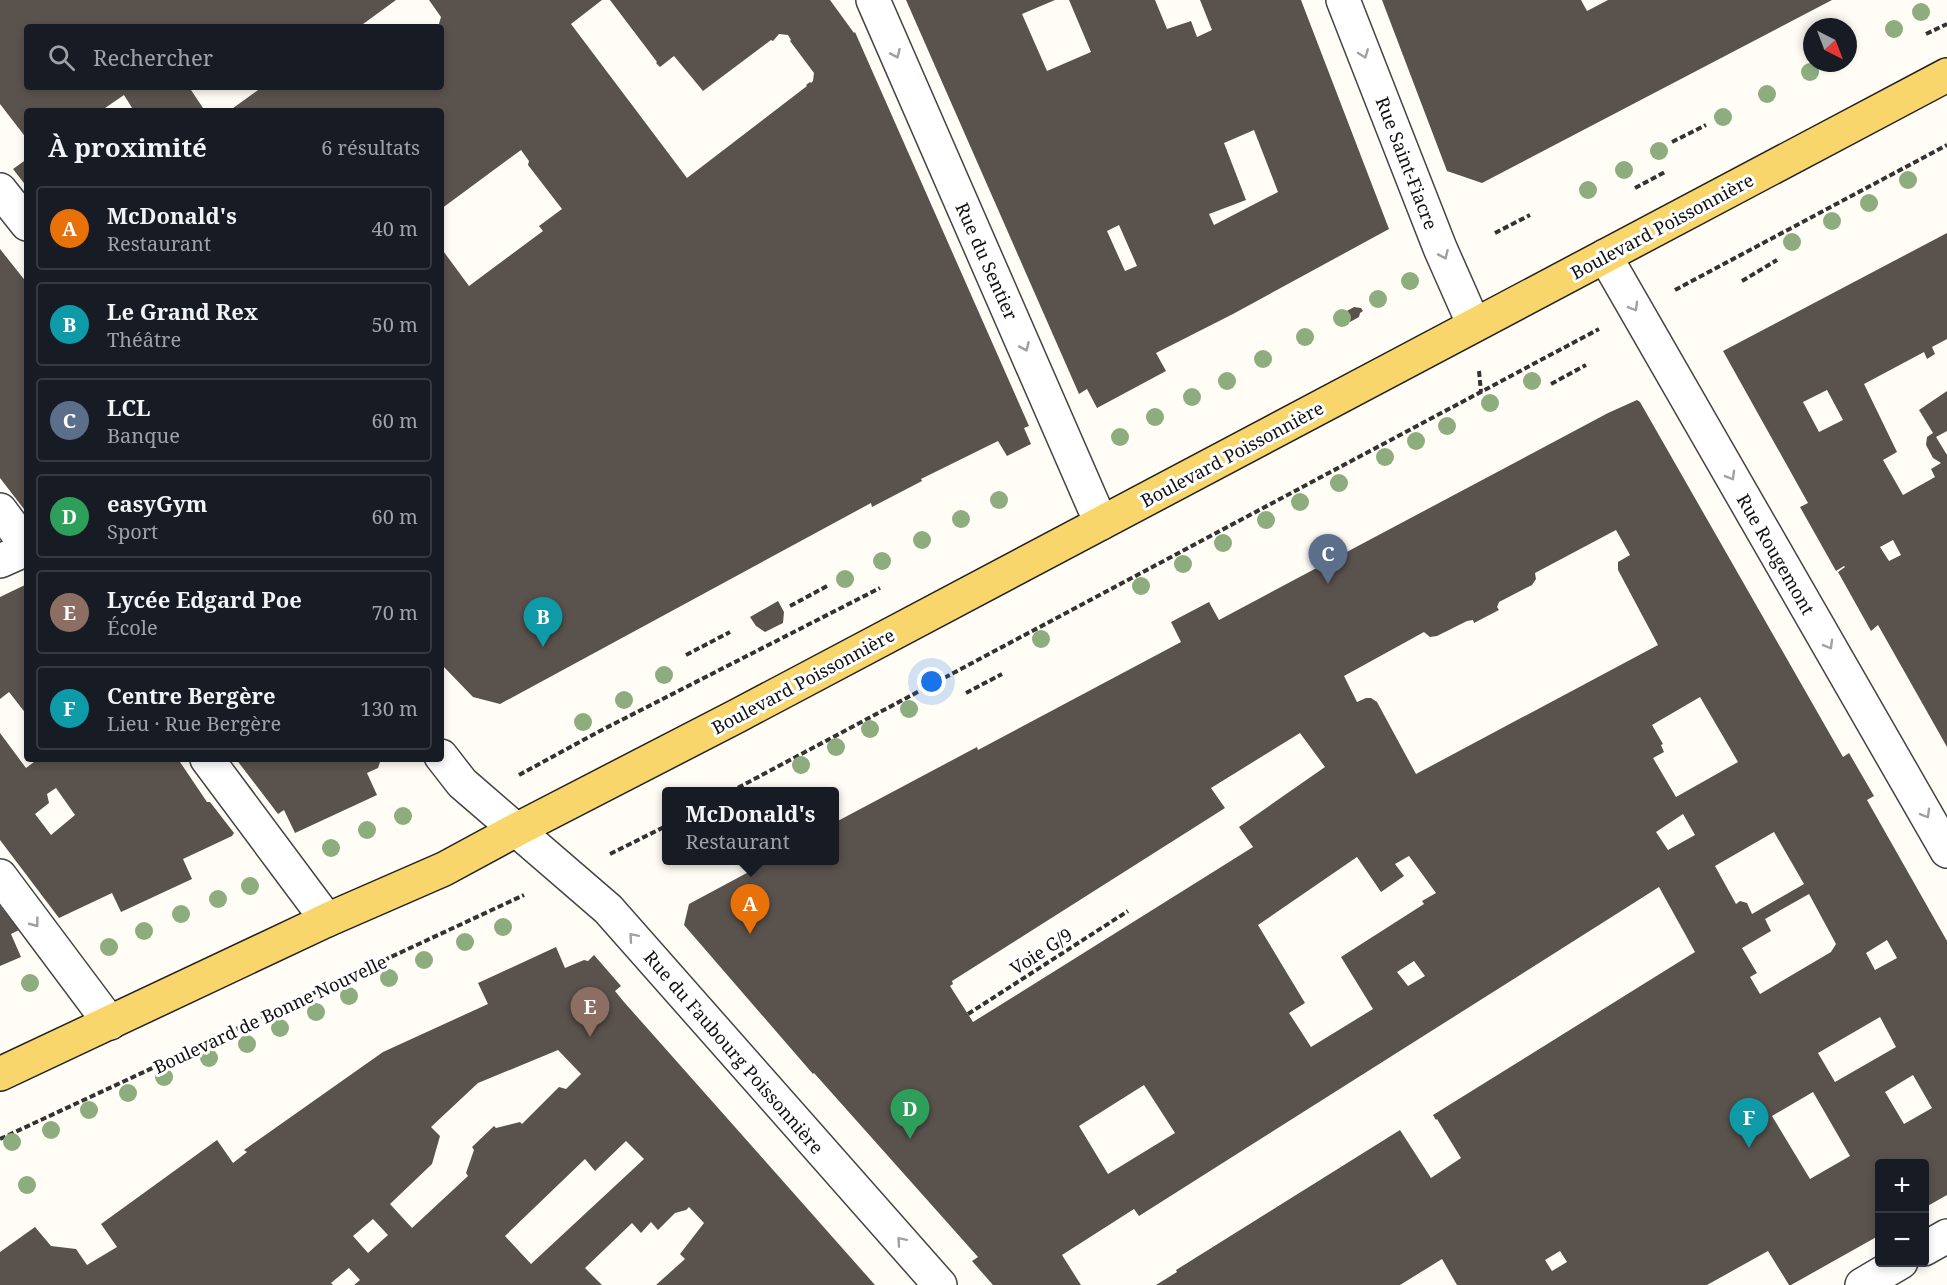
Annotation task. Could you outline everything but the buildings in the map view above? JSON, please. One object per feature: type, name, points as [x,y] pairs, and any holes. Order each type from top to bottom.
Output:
[{"type":"main road","name":"Boulevard Poissonnière","points":[[516,830],[737,716],[1947,75]]},
{"type":"main road","points":[[0,1074],[327,920],[444,869],[516,830]]},
{"type":"street","name":"Rue du Sentier","points":[[873,0],[1101,523]]},
{"type":"street","name":"Rue Saint-Fiacre","points":[[1343,0],[1440,248],[1474,325]]},
{"type":"street","points":[[0,190],[24,220]]},
{"type":"street","name":"Rue Rougemont","points":[[1605,256],[1947,851]]},
{"type":"street","points":[[0,510],[24,543]]},
{"type":"street","points":[[0,561],[24,549]]},
{"type":"street","name":"Rue du Faubourg Poissonnière","points":[[444,760],[462,783],[608,909],[940,1285]]},
{"type":"street","points":[[209,762],[327,920]]},
{"type":"street","points":[[0,876],[110,1023]]},
{"type":"street","points":[[1929,1246],[1947,1236]]},
{"type":"street","points":[[1862,1285],[1894,1267]]},
{"type":"path","points":[[1672,142],[1706,125]]},
{"type":"path","points":[[1667,294],[1947,145]]},
{"type":"path","points":[[1495,233],[1530,215]]},
{"type":"path","points":[[1742,280],[1777,260]]},
{"type":"path","points":[[739,787],[1606,325]]},
{"type":"path","points":[[1551,384],[1586,365]]},
{"type":"path","points":[[790,606],[829,585]]},
{"type":"path","points":[[686,655],[730,632]]},
{"type":"path","points":[[966,693],[1002,674]]},
{"type":"path","points":[[603,857],[662,828]]},
{"type":"path","name":"Boulevard de Bonne Nouvelle","points":[[0,1138],[529,893]]},
{"type":"path","name":"Voie G/9","points":[[968,1014],[1128,911]]},
{"type":"place","name":"LCL","points":[[1328,584]]},
{"type":"place","name":"Le Grand Rex","points":[[543,647]]},
{"type":"place","name":"McDonald's","points":[[750,934]]},
{"type":"place","name":"Lycée Edgard Poe","points":[[590,1037]]},
{"type":"place","name":"easyGym","points":[[910,1139]]},
{"type":"place","name":"Centre Bergère","points":[[1749,1148]]}]
